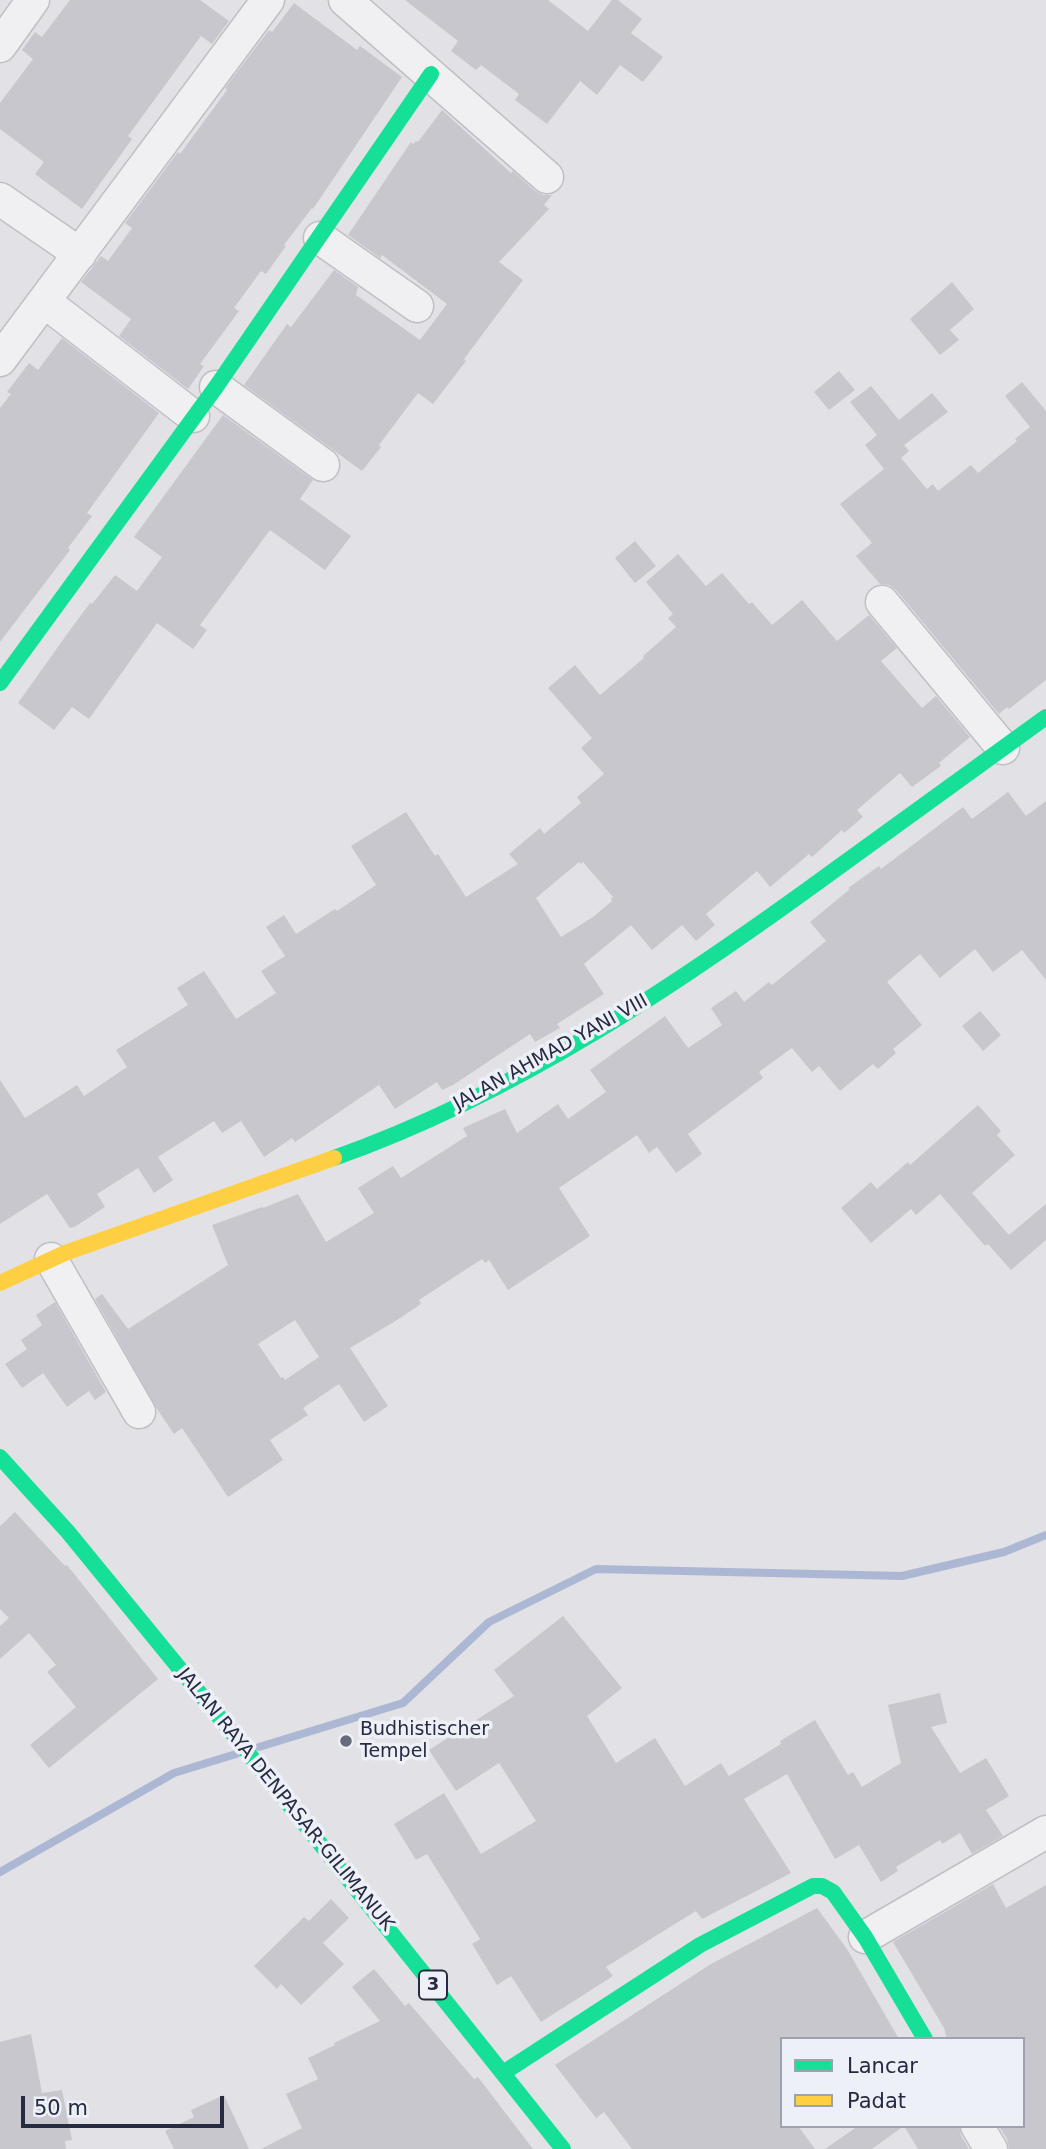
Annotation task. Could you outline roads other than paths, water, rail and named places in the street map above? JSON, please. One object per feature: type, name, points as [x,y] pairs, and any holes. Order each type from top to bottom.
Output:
[{"type":"main road","points":[[0,682],[216,387],[431,74]]},
{"type":"main road","name":"JALAN AHMAD YANI VIII","points":[[0,1283],[51,1259],[383,1141],[496,1088],[615,1021],[735,943],[1046,717]]},
{"type":"main road","name":"JALAN RAYA DENPASAR-GILIMANUK","points":[[0,1457],[68,1532],[229,1729],[564,2149]]},
{"type":"main road","points":[[503,2073],[700,1945],[813,1886],[822,1886],[833,1892],[865,1937],[924,2037]]},
{"type":"street","points":[[0,46],[33,0]]},
{"type":"street","points":[[5,344],[45,302],[268,0]]},
{"type":"street","points":[[345,0],[547,177]]},
{"type":"street","points":[[0,199],[80,254]]},
{"type":"street","points":[[320,238],[417,306]]},
{"type":"street","points":[[45,302],[193,416]]},
{"type":"street","points":[[216,387],[323,465]]},
{"type":"street","points":[[882,602],[1003,748]]},
{"type":"street","points":[[51,1259],[139,1412]]},
{"type":"street","points":[[865,1937],[1046,1832]]},
{"type":"street","points":[[978,2128],[991,2149]]},
{"type":"waterway","points":[[259,1747],[403,1703],[489,1622],[596,1569],[902,1576],[1004,1552],[1046,1535]]},
{"type":"waterway","points":[[0,1872],[174,1773],[236,1754]]},
{"type":"place","name":"Budhistischer Tempel","points":[[346,1741]]}]
